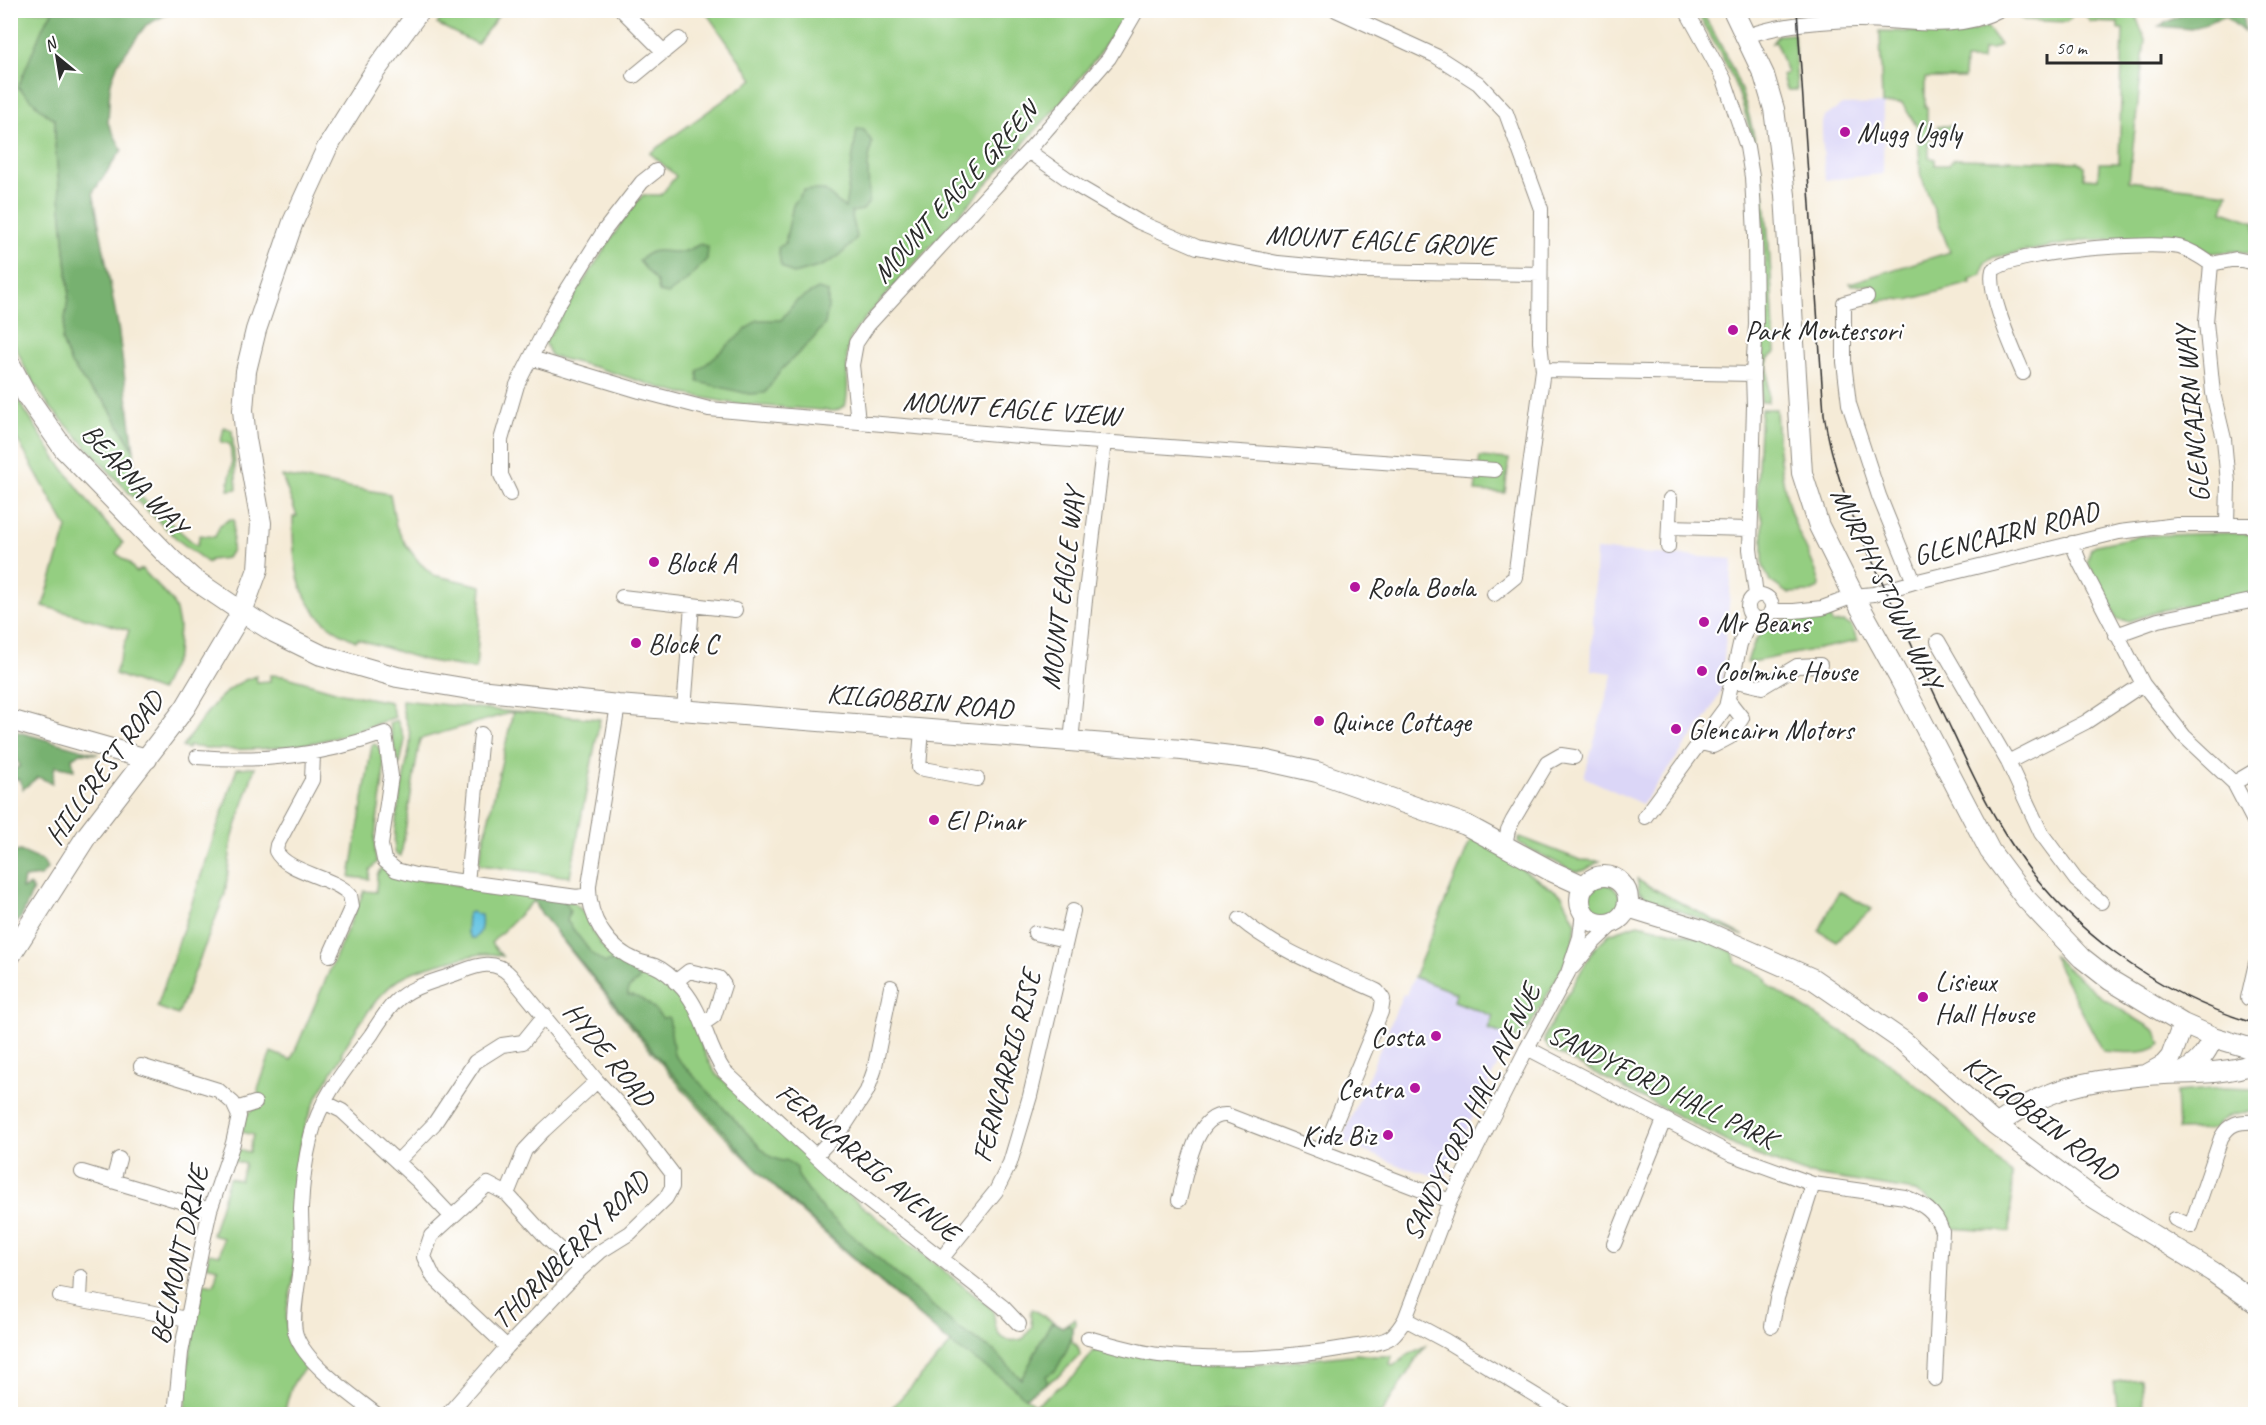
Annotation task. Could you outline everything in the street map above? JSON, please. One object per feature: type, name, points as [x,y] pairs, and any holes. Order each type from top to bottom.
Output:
[{"type":"street","name":"HILLCREST ROAD","points":[[10,956],[88,834],[185,708],[242,612],[258,569],[261,523],[243,410],[246,371],[256,330],[285,243],[327,148],[375,71],[420,10]]},
{"type":"street","points":[[621,10],[664,52]]},
{"type":"street","name":"MOUNT EAGLE GREEN","points":[[858,422],[852,365],[856,343],[868,325],[1028,151],[1109,58],[1137,10]]},
{"type":"street","points":[[1336,10],[1436,56],[1478,83],[1506,113],[1541,209],[1540,342],[1543,370],[1515,577],[1494,594]]},
{"type":"street","points":[[1686,10],[1724,79],[1747,147],[1752,177],[1756,324],[1749,529],[1751,569],[1756,595]]},
{"type":"street","name":"MURPHYSTOWN WAY","points":[[1733,10],[1764,75],[1772,103],[1783,184],[1803,474],[1819,526],[1854,596],[1979,831],[2007,876],[2053,930],[2082,958],[2126,990],[2183,1024],[2213,1037],[2256,1050]]},
{"type":"street","points":[[1747,36],[1815,22],[1858,20],[1954,23],[1983,17],[1999,10]]},
{"type":"street","points":[[634,76],[679,39]]},
{"type":"street","name":"MOUNT EAGLE GROVE","points":[[1028,151],[1079,187],[1139,222],[1197,248],[1278,263],[1362,271],[1540,274]]},
{"type":"street","points":[[510,494],[501,475],[501,440],[517,385],[557,306],[604,231],[642,182],[656,171]]},
{"type":"street","points":[[2023,373],[2007,334],[1991,277],[1993,270],[1999,264],[2083,249],[2166,245],[2189,250],[2211,264],[2236,259],[2256,262]]},
{"type":"street","name":"GLENCAIRN WAY","points":[[2211,264],[2207,332],[2213,393],[2224,439],[2228,483],[2227,524]]},
{"type":"street","points":[[1867,297],[1844,303],[1844,362],[1849,404],[1879,496],[1914,582]]},
{"type":"street","name":"MOUNT EAGLE VIEW","points":[[531,358],[709,409],[1104,442],[1495,470]]},
{"type":"street","name":"BEARNA WAY","points":[[10,364],[27,396],[64,448],[185,572],[242,612]]},
{"type":"street","points":[[1543,370],[1753,374]]},
{"type":"street","name":"MOUNT EAGLE WAY","points":[[1071,742],[1104,442]]},
{"type":"street","points":[[1668,546],[1670,499]]},
{"type":"street","name":"GLENCAIRN ROAD","points":[[1771,611],[1822,608],[1854,596],[1874,594],[2072,543],[2130,531],[2177,525],[2256,525]]},
{"type":"street","points":[[1669,527],[1749,529]]},
{"type":"street","points":[[2072,543],[2079,563],[2143,684],[2184,736],[2234,783],[2256,825]]},
{"type":"street","points":[[1756,595],[1767,597],[1772,603],[1771,611],[1764,618],[1757,619],[1748,611],[1748,603],[1756,595]]},
{"type":"street","points":[[622,597],[735,610]]},
{"type":"street","points":[[2116,635],[2158,620],[2256,600]]},
{"type":"street","points":[[684,710],[692,605]]},
{"type":"street","name":"KILGOBBIN ROAD","points":[[242,612],[274,632],[321,655],[397,676],[469,689],[618,705],[1182,750],[1263,760],[1317,772],[1466,825],[1551,871],[1584,886]]},
{"type":"street","points":[[1645,817],[1726,707],[1740,644],[1752,616]]},
{"type":"street","points":[[1938,641],[2008,762],[2041,833],[2076,880],[2101,902]]},
{"type":"street","points":[[1732,680],[1762,687],[1797,666],[1820,665]]},
{"type":"street","points":[[2008,762],[2086,722],[2143,684]]},
{"type":"street","points":[[1701,743],[1713,746],[1730,737],[1742,718],[1728,700]]},
{"type":"street","name":"FERNCARRIG AVENUE","points":[[618,705],[588,895],[589,905],[595,919],[613,944],[624,954],[656,966],[683,989],[704,1023],[717,1060],[724,1071],[844,1182],[942,1258],[1019,1324]]},
{"type":"street","points":[[10,720],[147,759]]},
{"type":"street","points":[[922,729],[919,768],[977,779]]},
{"type":"street","points":[[198,758],[250,758],[313,754],[347,746],[385,733],[391,776],[381,845],[384,860],[396,870],[467,883],[577,897],[588,895]]},
{"type":"street","points":[[467,883],[481,734]]},
{"type":"street","points":[[313,754],[312,780],[277,844],[276,851],[288,863],[339,886],[350,895],[352,906],[330,955]]},
{"type":"street","points":[[1505,845],[1513,820],[1547,763],[1561,755],[1574,757]]},
{"type":"street","points":[[2234,783],[2256,770]]},
{"type":"street","points":[[1598,876],[1614,878],[1626,889],[1629,897],[1628,907],[1624,914],[1614,922],[1603,925],[1594,923],[1582,912],[1580,897],[1584,886],[1598,876]]},
{"type":"street","name":"KILGOBBIN ROAD","points":[[1628,907],[1702,930],[1813,980],[1903,1041],[1996,1125],[2096,1200],[2213,1272],[2256,1304]]},
{"type":"street","name":"FERNCARRIG RISE","points":[[942,1258],[996,1191],[1010,1163],[1030,1096],[1073,911]]},
{"type":"street","name":"SANDYFORD HALL AVENUE","points":[[1088,1338],[1156,1354],[1198,1359],[1244,1359],[1370,1344],[1390,1337],[1406,1319],[1450,1201],[1527,1048],[1568,973],[1580,937],[1582,912]]},
{"type":"street","points":[[1240,919],[1255,932],[1276,944],[1377,992],[1383,999],[1381,1012],[1323,1152]]},
{"type":"street","name":"SANDYFORD HALL AVENUE","points":[[1568,973],[1614,922]]},
{"type":"street","name":"FERNCARRIG RISE","points":[[1035,933],[1065,940]]},
{"type":"street","points":[[2246,998],[2256,963]]},
{"type":"street","name":"HYDE ROAD","points":[[324,1102],[395,1001],[424,983],[479,964],[493,964],[505,969],[545,1015],[672,1173]]},
{"type":"street","points":[[675,982],[689,970],[719,978],[724,985],[714,1016],[704,1023]]},
{"type":"street","points":[[816,1155],[845,1125],[867,1092],[874,1071],[891,987]]},
{"type":"street","points":[[398,1162],[434,1124],[475,1062],[502,1045],[523,1042],[545,1015]]},
{"type":"street","points":[[2146,1075],[2164,1065],[2171,1057],[2183,1024]]},
{"type":"street","points":[[2182,1073],[2193,1067],[2204,1055],[2213,1037]]},
{"type":"street","name":"SANDYFORD HALL PARK","points":[[1527,1048],[1731,1154],[1814,1184],[1905,1197],[1919,1202],[1931,1211],[1942,1231],[1935,1379]]},
{"type":"street","points":[[1996,1125],[2031,1103],[2085,1084],[2146,1075],[2243,1068],[2256,1063]]},
{"type":"street","points":[[141,1066],[218,1090],[235,1106],[255,1103]]},
{"type":"street","points":[[507,1194],[525,1150],[597,1081]]},
{"type":"street","points":[[376,1414],[324,1373],[295,1334],[295,1301],[301,1270],[303,1238],[301,1210],[304,1171],[311,1134],[324,1102],[342,1111],[398,1162],[451,1216]]},
{"type":"street","name":"BELMONT DRIVE","points":[[175,1414],[181,1353],[210,1210],[233,1143],[239,1116],[235,1106]]},
{"type":"street","points":[[1179,1200],[1185,1170],[1203,1125],[1219,1114],[1227,1115],[1450,1201]]},
{"type":"street","points":[[1614,1244],[1664,1120]]},
{"type":"street","points":[[2175,1219],[2191,1227],[2221,1138],[2227,1128],[2239,1121],[2256,1122]]},
{"type":"street","points":[[113,1181],[119,1159]]},
{"type":"street","points":[[82,1172],[210,1210]]},
{"type":"street","name":"THORNBERRY ROAD","points":[[448,1414],[507,1347],[581,1269],[601,1251],[630,1233],[666,1198],[672,1186],[672,1173]]},
{"type":"street","points":[[507,1347],[434,1278],[424,1257],[431,1236],[488,1184],[507,1194],[547,1238],[581,1269]]},
{"type":"street","points":[[1772,1326],[1777,1298],[1814,1184]]},
{"type":"street","points":[[80,1299],[81,1277]]},
{"type":"street","points":[[60,1296],[188,1319]]},
{"type":"street","points":[[1406,1319],[1566,1414]]},
{"type":"shaded area","points":[[1884,104],[1883,174],[1825,180],[1822,125],[1825,117],[1842,105]]},
{"type":"shaded area","points":[[1596,550],[1733,559],[1721,691],[1709,714],[1642,804],[1584,777],[1613,673],[1591,670]]},
{"type":"shaded area","points":[[1414,977],[1457,994],[1454,1001],[1493,1016],[1488,1029],[1511,1036],[1444,1178],[1406,1168],[1341,1142],[1403,994],[1406,995]]},
{"type":"green space","points":[[10,11],[53,11],[43,27],[45,113],[55,120],[55,143],[69,291],[62,341],[71,364],[90,389],[105,401],[134,451],[135,492],[197,546],[200,535],[215,537],[220,525],[230,519],[234,520],[232,550],[227,558],[210,560],[208,563],[178,540],[131,495],[49,406],[25,368],[11,336]]},
{"type":"green space","points":[[53,11],[173,11],[146,25],[118,63],[110,85],[108,123],[122,150],[93,192],[118,326],[134,451],[105,401],[90,389],[71,364],[62,341],[69,291],[55,143],[55,120],[18,87],[43,27]]},
{"type":"green space","points":[[448,11],[502,11],[477,44],[437,24]]},
{"type":"green space","points":[[705,11],[1127,11],[1099,54],[1063,100],[855,331],[848,348],[848,390],[845,406],[835,411],[736,404],[674,392],[551,356],[545,342],[629,211],[643,195],[661,195],[676,176],[650,153],[753,79]]},
{"type":"green space","points":[[1696,11],[1701,11],[1734,72],[1742,93],[1758,157],[1770,255],[1775,353],[1768,359],[1768,402],[1761,402],[1765,285],[1762,206],[1757,167],[1738,92],[1724,60]]},
{"type":"green space","points":[[2016,11],[2134,11],[2145,40],[2129,181],[2228,193],[2223,211],[2255,222],[2255,254],[2237,251],[2210,253],[2181,240],[2157,238],[2087,240],[1994,257],[1985,263],[1982,275],[1970,279],[1971,283],[1908,300],[1892,299],[1875,302],[1872,285],[1852,285],[1850,283],[1950,252],[1921,176],[1917,127],[1902,103],[1882,104],[1880,31],[1963,33],[1987,27],[2000,45],[1992,49],[1983,49],[1982,60],[1965,60],[1964,78],[1925,78],[1925,107],[1927,107],[1929,130],[1938,130],[1938,126],[1952,126],[1952,133],[1932,132],[1932,137],[1929,138],[1929,157],[1935,159],[1935,165],[1949,165],[1952,160],[1956,159],[2078,162],[2084,166],[2084,178],[2098,179],[2099,163],[2119,163],[2123,29],[2118,29],[2118,23],[2091,22],[2085,15],[2072,15],[2066,22],[2024,20],[2018,17]]},
{"type":"green space","points":[[2183,11],[2243,11],[2244,32],[2225,16],[2191,29],[2159,26],[2185,13]]},
{"type":"green space","points":[[1794,34],[1797,90],[1788,90],[1782,75],[1787,73],[1776,42],[1772,43],[1778,35]]},
{"type":"green space","points":[[857,129],[864,130],[872,142],[868,165],[869,202],[863,210],[851,212],[857,237],[836,258],[813,269],[793,274],[781,266],[778,248],[785,243],[793,205],[804,190],[824,190],[845,208]]},
{"type":"green space","points":[[700,244],[708,247],[707,259],[685,282],[668,294],[659,292],[657,282],[639,261],[654,251],[681,252]]},
{"type":"green space","points":[[818,289],[828,292],[825,324],[781,370],[765,393],[749,394],[698,382],[698,371],[757,320],[781,320],[796,301]]},
{"type":"green space","points":[[10,387],[56,459],[123,543],[116,553],[136,572],[142,569],[172,601],[179,626],[177,656],[160,691],[115,674],[129,630],[43,606],[67,528],[11,428]]},
{"type":"green space","points":[[1761,409],[1776,409],[1779,453],[1786,496],[1820,585],[1819,588],[1810,592],[1787,593],[1770,581],[1763,566],[1763,520],[1758,506],[1757,488]]},
{"type":"green space","points":[[224,427],[232,430],[237,489],[228,490],[232,464],[230,444],[221,442]]},
{"type":"green space","points":[[1480,457],[1509,459],[1505,493],[1475,491]]},
{"type":"green space","points":[[282,476],[390,494],[396,526],[406,545],[419,562],[433,575],[482,586],[476,669],[424,660],[358,639],[356,641],[337,631],[322,619],[311,606],[297,575],[293,517],[297,516]]},
{"type":"green space","points":[[2227,533],[2255,535],[2255,594],[2163,610],[2129,621],[2117,619],[2087,561],[2091,548],[2096,545],[2139,536]]},
{"type":"green space","points":[[1828,614],[1832,623],[1844,622],[1851,626],[1858,641],[1747,663],[1752,647],[1766,629],[1790,620],[1790,617]]},
{"type":"green space","points":[[270,675],[284,676],[342,693],[390,702],[395,717],[341,736],[298,745],[261,749],[189,746],[188,749],[182,747],[222,695],[232,687],[256,676],[257,682],[270,681]]},
{"type":"green space","points":[[402,700],[513,712],[420,739],[401,856],[396,854],[394,846],[410,738]]},
{"type":"green space","points":[[513,712],[600,719],[570,877],[481,865],[479,861]]},
{"type":"green space","points":[[397,720],[405,740],[400,764],[398,764],[389,723]]},
{"type":"green space","points":[[11,730],[98,754],[81,753],[72,758],[74,770],[55,766],[52,783],[38,777],[23,789],[20,780],[11,777],[11,772],[20,766],[12,751]]},
{"type":"green space","points":[[375,744],[381,753],[383,766],[375,834],[377,862],[370,870],[369,879],[350,877],[372,745]]},
{"type":"green space","points":[[255,767],[232,839],[225,894],[178,1015],[157,1007],[237,768]]},
{"type":"green space","points":[[1472,837],[1562,895],[1576,923],[1574,939],[1563,967],[1530,1026],[1525,1033],[1515,1038],[1488,1029],[1493,1016],[1454,1001],[1456,993],[1414,977]]},
{"type":"green space","points":[[1520,837],[1580,860],[1600,861],[1585,870],[1575,872],[1518,843]]},
{"type":"green space","points":[[20,851],[43,861],[47,869],[41,876],[24,878],[22,889],[30,885],[33,890],[22,916],[11,929],[11,853]]},
{"type":"green space","points":[[382,867],[398,876],[572,902],[577,906],[602,946],[609,953],[627,966],[660,980],[677,995],[690,1017],[709,1063],[716,1074],[837,1186],[992,1309],[995,1325],[1001,1336],[1007,1340],[1024,1338],[1032,1327],[1030,1313],[1032,1309],[1062,1327],[1075,1318],[1072,1341],[1079,1349],[1080,1355],[1061,1374],[1025,1397],[1035,1405],[1075,1375],[1094,1351],[1103,1348],[1240,1365],[1270,1364],[1357,1354],[1392,1356],[1390,1364],[1393,1366],[1425,1346],[1381,1414],[1049,1414],[1035,1406],[1026,1414],[886,1414],[951,1344],[810,1220],[736,1148],[656,1057],[555,931],[563,904],[532,902],[491,943],[502,956],[480,954],[457,959],[414,972],[391,985],[360,1023],[313,1105],[301,1141],[298,1160],[294,1273],[286,1320],[292,1343],[307,1367],[294,1382],[284,1414],[185,1414],[188,1363],[203,1283],[214,1285],[218,1268],[206,1265],[209,1253],[220,1255],[223,1238],[212,1235],[229,1178],[240,1180],[245,1164],[234,1161],[237,1149],[249,1152],[253,1135],[242,1132],[245,1118],[248,1113],[260,1106],[258,1089],[271,1052],[291,1060],[364,891],[376,892],[377,875]]},
{"type":"green space","points":[[1637,878],[1744,936],[1649,899],[1639,891]]},
{"type":"green space","points":[[1604,884],[1615,889],[1620,900],[1615,911],[1604,916],[1593,911],[1588,900],[1593,889]]},
{"type":"green space","points":[[1839,891],[1872,909],[1836,941],[1819,931]]},
{"type":"green space","points":[[532,896],[564,900],[570,910],[567,921],[592,954],[605,963],[616,957],[637,970],[639,980],[628,989],[628,995],[647,1003],[662,1018],[669,1017],[674,1055],[760,1147],[771,1157],[786,1160],[797,1168],[798,1176],[822,1209],[959,1329],[994,1351],[1021,1379],[1052,1322],[1062,1327],[1069,1324],[1072,1328],[1070,1343],[1056,1369],[1046,1376],[1047,1383],[1025,1397],[1006,1381],[951,1344],[764,1177],[664,1064],[537,908]]},
{"type":"green space","points":[[1638,924],[1700,938],[1733,952],[1736,963],[1764,976],[1769,986],[1879,1055],[1956,1118],[2012,1175],[2010,1232],[1950,1228],[1939,1207],[1915,1191],[1804,1173],[1745,1151],[1549,1049],[1544,1040],[1546,1033],[1593,950],[1609,934]]},
{"type":"green space","points":[[2052,955],[2105,1000],[2156,1031],[2161,1044],[2142,1052],[2103,1051]]},
{"type":"green space","points":[[2224,1088],[2255,1089],[2255,1112],[2238,1113],[2227,1117],[2215,1129],[2178,1130],[2176,1092]]},
{"type":"green space","points":[[2141,1379],[2145,1414],[2118,1414],[2114,1382]]},
{"type":"water","points":[[471,912],[481,915],[481,928],[475,938],[471,938],[467,932],[468,914]]},
{"type":"tram line","points":[[1797,10],[1824,414],[1840,480],[1864,543],[1981,791],[2007,837],[2030,870],[2084,928],[2147,975],[2218,1011],[2256,1024]]},
{"type":"place","name":"Mugg Uggly","points":[[1845,132]]},
{"type":"place","name":"Park Montessori","points":[[1733,330]]},
{"type":"place","name":"Block A","points":[[654,562]]},
{"type":"place","name":"Roola Boola","points":[[1355,587]]},
{"type":"place","name":"Mr Beans","points":[[1704,622]]},
{"type":"place","name":"Block C","points":[[636,643]]},
{"type":"place","name":"Coolmine House","points":[[1702,671]]},
{"type":"place","name":"Quince Cottage","points":[[1319,721]]},
{"type":"place","name":"Glencairn Motors","points":[[1676,729]]},
{"type":"place","name":"El Pinar","points":[[934,820]]},
{"type":"place","name":"Lisieux Hall House","points":[[1923,997]]},
{"type":"place","name":"Costa","points":[[1436,1036]]},
{"type":"place","name":"Centra","points":[[1415,1088]]},
{"type":"place","name":"Kidz Biz","points":[[1388,1135]]}]
